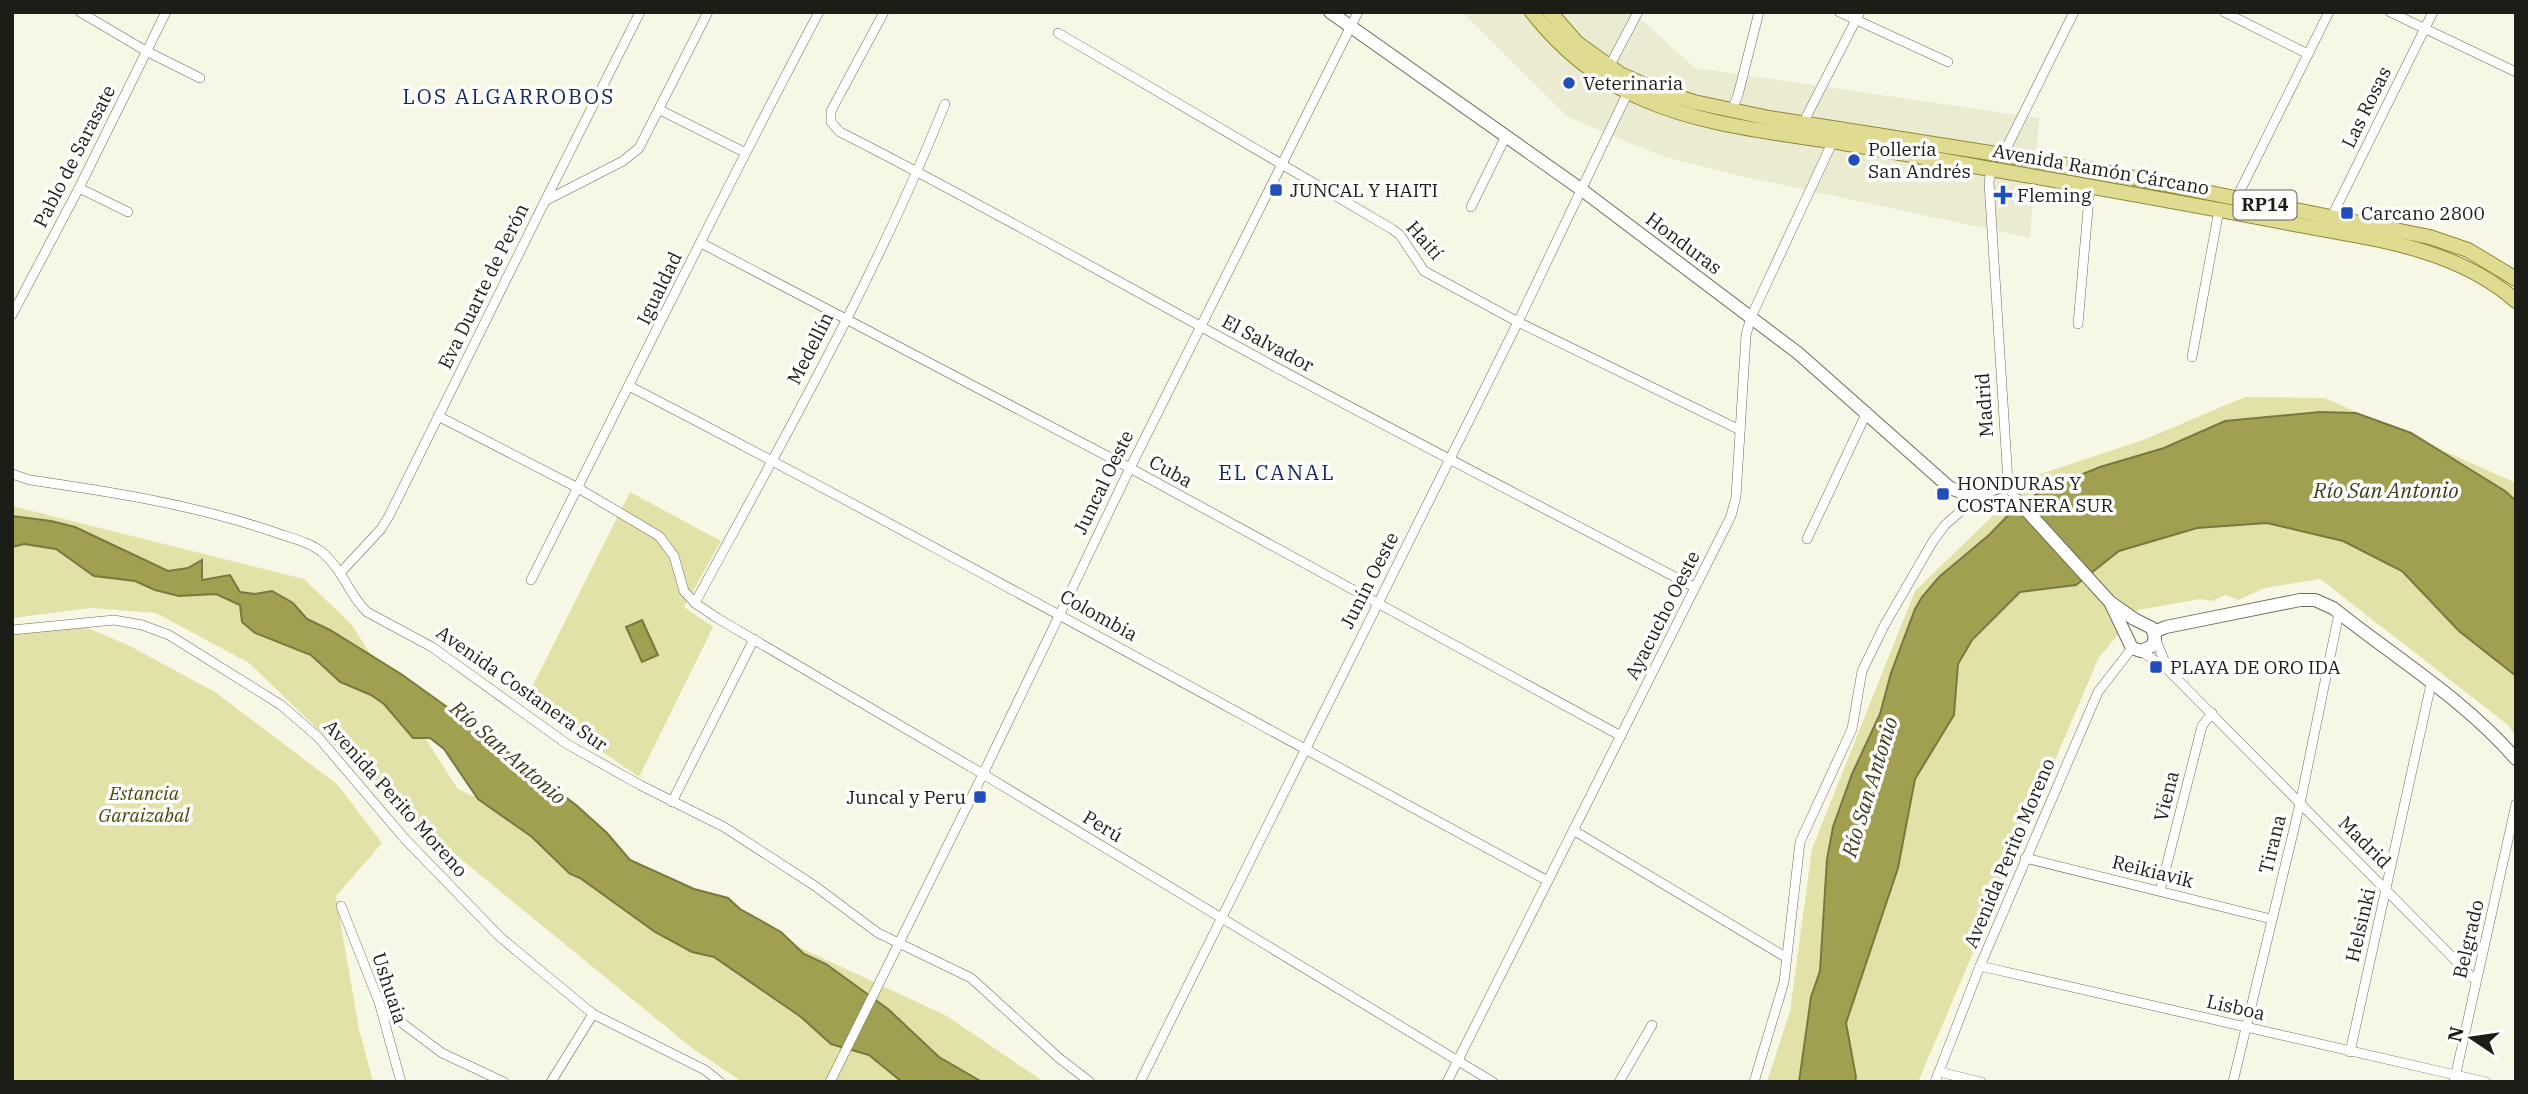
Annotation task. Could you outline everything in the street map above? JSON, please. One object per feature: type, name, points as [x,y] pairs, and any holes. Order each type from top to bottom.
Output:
[{"type":"main road","name":"Honduras","points":[[1330,12],[1582,190],[1798,352],[1949,487],[1979,495]]},
{"type":"main road","name":"Avenida Ramón Cárcano","points":[[1532,12],[1580,62],[1628,92],[1661,106],[1708,119],[2220,209],[2406,246],[2448,260],[2477,274],[2516,301]]},
{"type":"main road","name":"Avenida Ramón Cárcano","points":[[1549,12],[1577,43],[1609,67],[1665,94],[1803,123],[2085,168],[2448,243],[2484,258],[2516,279]]},
{"type":"main road","points":[[1942,160],[1960,157],[1991,161],[2004,154]]},
{"type":"main road","points":[[1990,168],[2001,163],[2058,170],[2085,168]]},
{"type":"main road","points":[[2477,274],[2498,279],[2516,291]]},
{"type":"main road","points":[[1979,495],[2008,481]]},
{"type":"main road","name":"Madrid","points":[[2018,501],[2106,598],[2133,646]]},
{"type":"main road","name":"Madrid","points":[[2106,598],[2142,623]]},
{"type":"main road","points":[[2155,635],[2180,624],[2300,600],[2320,602],[2339,613],[2488,728],[2516,759]]},
{"type":"main road","points":[[2142,623],[2150,626],[2155,635],[2152,646],[2133,646],[2131,628],[2142,623]]},
{"type":"street","points":[[80,12],[146,51],[200,78]]},
{"type":"street","name":"Pablo de Sarasate","points":[[12,315],[79,188],[166,12]]},
{"type":"street","points":[[545,201],[640,12]]},
{"type":"street","name":"Eva Duarte de Perón","points":[[341,572],[381,529],[545,201],[631,157],[639,148],[708,12]]},
{"type":"street","name":"Igualdad","points":[[531,580],[744,152],[818,12]]},
{"type":"street","name":"El Salvador","points":[[884,12],[831,111],[831,122],[839,132],[918,171],[1200,326],[1695,587]]},
{"type":"street","name":"Juncal Oeste","points":[[830,1082],[1200,326],[1358,12]]},
{"type":"street","points":[[1609,67],[1638,12]]},
{"type":"street","points":[[1732,110],[1759,12]]},
{"type":"street","points":[[1839,12],[1858,16],[1948,62]]},
{"type":"street","points":[[1990,168],[2004,154],[2074,12]]},
{"type":"street","points":[[2224,12],[2308,54]]},
{"type":"street","points":[[2236,199],[2329,12]]},
{"type":"street","points":[[2390,12],[2516,72]]},
{"type":"street","name":"Las Rosas","points":[[2330,218],[2433,12]]},
{"type":"street","points":[[1803,123],[1858,16]]},
{"type":"street","name":"Haití","points":[[1058,33],[1392,229],[1400,235],[1424,271],[1518,322],[1740,430]]},
{"type":"street","name":"Junín Oeste","points":[[1140,1082],[1518,322],[1628,92]]},
{"type":"street","name":"Medellín","points":[[695,603],[845,319],[918,171],[945,104]]},
{"type":"street","points":[[660,110],[744,152]]},
{"type":"street","points":[[1471,207],[1506,136]]},
{"type":"street","name":"Ayacucho Oeste","points":[[1447,1082],[1731,516],[1736,497],[1746,335],[1751,317],[1833,141]]},
{"type":"street","name":"Madrid","points":[[1990,168],[2008,481],[2009,488],[2018,501]]},
{"type":"street","points":[[2078,324],[2090,186]]},
{"type":"street","points":[[79,188],[128,212]]},
{"type":"street","points":[[2192,357],[2220,209]]},
{"type":"street","name":"Cuba","points":[[701,243],[1130,468],[1621,736]]},
{"type":"street","name":"Colombia","points":[[629,386],[1059,612],[1548,881]]},
{"type":"street","points":[[1807,539],[1867,412]]},
{"type":"street","points":[[438,416],[578,488],[659,536],[674,556],[684,591],[695,603]]},
{"type":"street","name":"Avenida Costanera Sur","points":[[12,474],[30,480],[166,502],[221,515],[307,543],[321,551],[341,572],[361,607],[367,612],[432,647],[566,744],[724,827],[815,886],[878,933],[971,978],[1059,1058],[1090,1082]]},
{"type":"street","points":[[1754,1082],[1778,1006],[1787,958],[1800,842],[1852,729],[1862,671],[1884,626],[1933,541],[1945,524],[1979,495]]},
{"type":"street","name":"Perú","points":[[695,603],[1493,1082]]},
{"type":"street","name":"Tirana","points":[[2233,1082],[2300,804],[2339,613]]},
{"type":"street","name":"Avenida Perito Moreno","points":[[12,630],[114,620],[149,626],[183,643],[281,705],[326,745],[405,839],[489,926],[593,1014],[705,1070],[720,1082]]},
{"type":"street","name":"Madrid","points":[[2155,635],[2168,670]]},
{"type":"street","points":[[672,802],[754,639]]},
{"type":"street","name":"Madrid","points":[[2133,646],[2168,670],[2212,713],[2476,982]]},
{"type":"street","name":"Avenida Perito Moreno","points":[[1937,1077],[2025,858],[2101,685],[2125,660],[2133,646]]},
{"type":"street","name":"Helsinki","points":[[2350,1052],[2431,684]]},
{"type":"street","name":"Viena","points":[[2160,891],[2202,726],[2212,713]]},
{"type":"street","name":"Belgrado","points":[[2455,1078],[2516,804]]},
{"type":"street","points":[[1573,830],[1787,958]]},
{"type":"street","name":"Reikiavik","points":[[2025,858],[2271,919]]},
{"type":"street","name":"Ushuaia","points":[[341,906],[382,1012],[401,1082]]},
{"type":"street","name":"Lisboa","points":[[1980,966],[2455,1078],[2486,1082]]},
{"type":"street","points":[[382,1012],[394,1017],[442,1053],[504,1082]]},
{"type":"street","points":[[551,1082],[593,1014]]},
{"type":"street","points":[[1619,1082],[1652,1025]]},
{"type":"street","points":[[1937,1077],[1981,1082]]},
{"type":"shaded area","points":[[1462,12],[1633,12],[1695,68],[2039,118],[2030,238],[1736,175],[1662,156],[1568,117]]},
{"type":"green space","points":[[2245,397],[2325,398],[2516,483],[2516,736],[2508,725],[2320,579],[2265,588],[2238,600],[2225,595],[2212,601],[2200,599],[2139,610],[2099,657],[1918,1082],[1767,1082],[1790,1011],[1812,849],[1915,591],[2034,476],[2143,440]]},
{"type":"green space","points":[[630,492],[721,541],[684,607],[713,627],[639,777],[526,699]]},
{"type":"green space","points":[[12,506],[304,579],[351,624],[458,789],[947,1016],[1044,1082],[742,1082],[692,1048],[408,816],[249,663],[156,613],[91,608],[12,618]]},
{"type":"green space","name":"Estancia Garaizabal","points":[[80,625],[128,645],[215,692],[338,785],[382,843],[336,896],[359,1029],[373,1082],[12,1082],[12,633]]},
{"type":"water","name":"Río San Antonio","points":[[2320,412],[2356,413],[2411,433],[2505,491],[2516,501],[2516,676],[2459,631],[2402,571],[2343,541],[2267,523],[2197,528],[2119,551],[2076,585],[2020,592],[1972,640],[1958,664],[1954,715],[1915,779],[1898,868],[1846,1023],[1855,1082],[1799,1082],[1811,997],[1820,971],[1827,859],[1833,827],[1852,774],[1880,714],[1891,673],[1922,597],[1939,577],[1989,535],[2017,506],[2046,489],[2100,467],[2164,448],[2225,421]]},
{"type":"water","name":"Río San Antonio","points":[[12,516],[75,527],[168,571],[188,568],[202,560],[202,580],[230,575],[240,592],[255,594],[272,591],[293,603],[307,619],[330,630],[401,674],[496,742],[576,805],[607,833],[630,860],[694,889],[728,898],[740,909],[781,932],[804,954],[826,964],[888,1009],[939,1057],[982,1082],[902,1082],[869,1055],[831,1044],[801,1017],[714,957],[692,952],[655,932],[580,878],[570,874],[532,837],[478,799],[444,749],[430,738],[413,738],[384,704],[371,695],[340,682],[311,655],[255,633],[242,622],[240,605],[216,594],[179,596],[135,581],[94,576],[56,549],[24,544],[12,547]]},
{"type":"water","points":[[642,620],[658,655],[642,662],[626,627]]},
{"type":"place","name":"Veterinaria","points":[[1569,83]]},
{"type":"place","name":"Pollería San Andrés","points":[[1854,160]]},
{"type":"place","name":"JUNCAL Y HAITI","points":[[1276,190]]},
{"type":"place","name":"Fleming","points":[[2003,195]]},
{"type":"place","name":"Carcano 2800","points":[[2347,213]]},
{"type":"place","name":"HONDURAS Y COSTANERA SUR","points":[[1943,494]]},
{"type":"place","name":"PLAYA DE ORO IDA","points":[[2156,667]]},
{"type":"place","name":"Juncal y Peru","points":[[980,797]]},
{"type":"district","name":"LOS ALGARROBOS","points":[[509,97]]},
{"type":"district","name":"EL CANAL","points":[[1277,473]]}]
